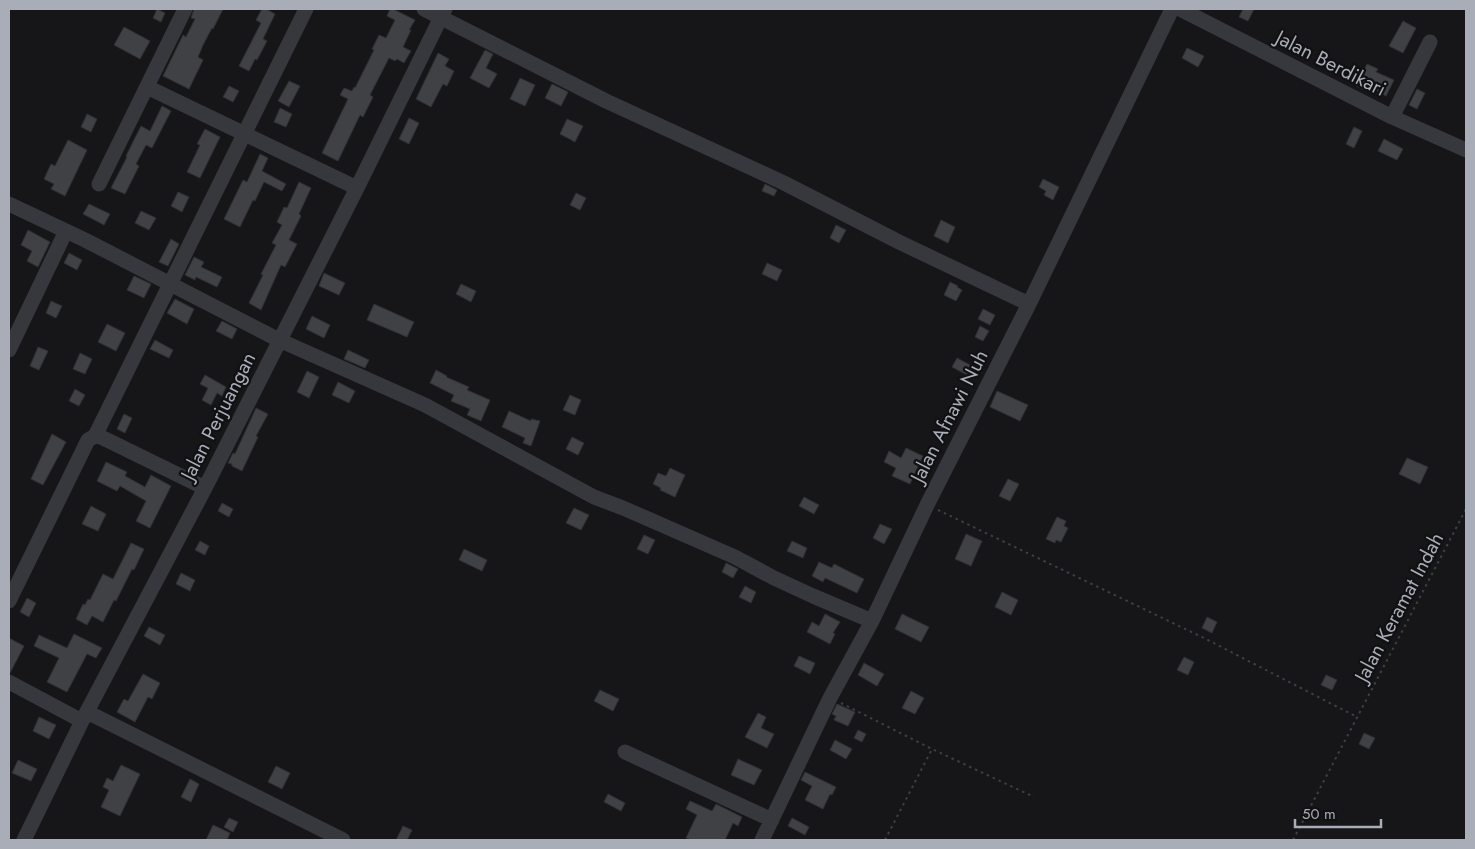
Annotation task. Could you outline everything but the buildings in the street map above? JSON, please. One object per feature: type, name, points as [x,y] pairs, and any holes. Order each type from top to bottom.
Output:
[{"type":"street","points":[[99,184],[184,9]]},
{"type":"street","points":[[9,601],[88,440],[95,436],[306,9]]},
{"type":"street","points":[[424,9],[443,13],[606,101],[784,183],[899,242],[1029,304]]},
{"type":"street","name":"Jalan Afnawi Nuh","points":[[762,840],[830,698],[872,621],[927,505],[1029,304],[1172,9]]},
{"type":"street","name":"Jalan Berdikari","points":[[1180,9],[1392,117],[1466,150]]},
{"type":"street","name":"Jalan Perjuangan","points":[[24,840],[84,717],[205,488],[357,188],[443,13]]},
{"type":"street","points":[[1392,117],[1430,42]]},
{"type":"street","points":[[147,87],[357,188]]},
{"type":"street","points":[[9,204],[171,283],[279,340],[425,405],[594,497],[735,557],[774,578],[872,621]]},
{"type":"street","points":[[9,350],[66,231]]},
{"type":"street","points":[[95,436],[101,437],[205,488]]},
{"type":"street","points":[[9,682],[343,840]]},
{"type":"street","points":[[625,752],[772,820]]},
{"type":"path","points":[[927,505],[1204,638],[1357,717]]},
{"type":"path","name":"Jalan Keramat Indah","points":[[1293,840],[1466,509]]},
{"type":"path","points":[[830,698],[1034,797]]},
{"type":"path","points":[[885,840],[932,749]]}]
